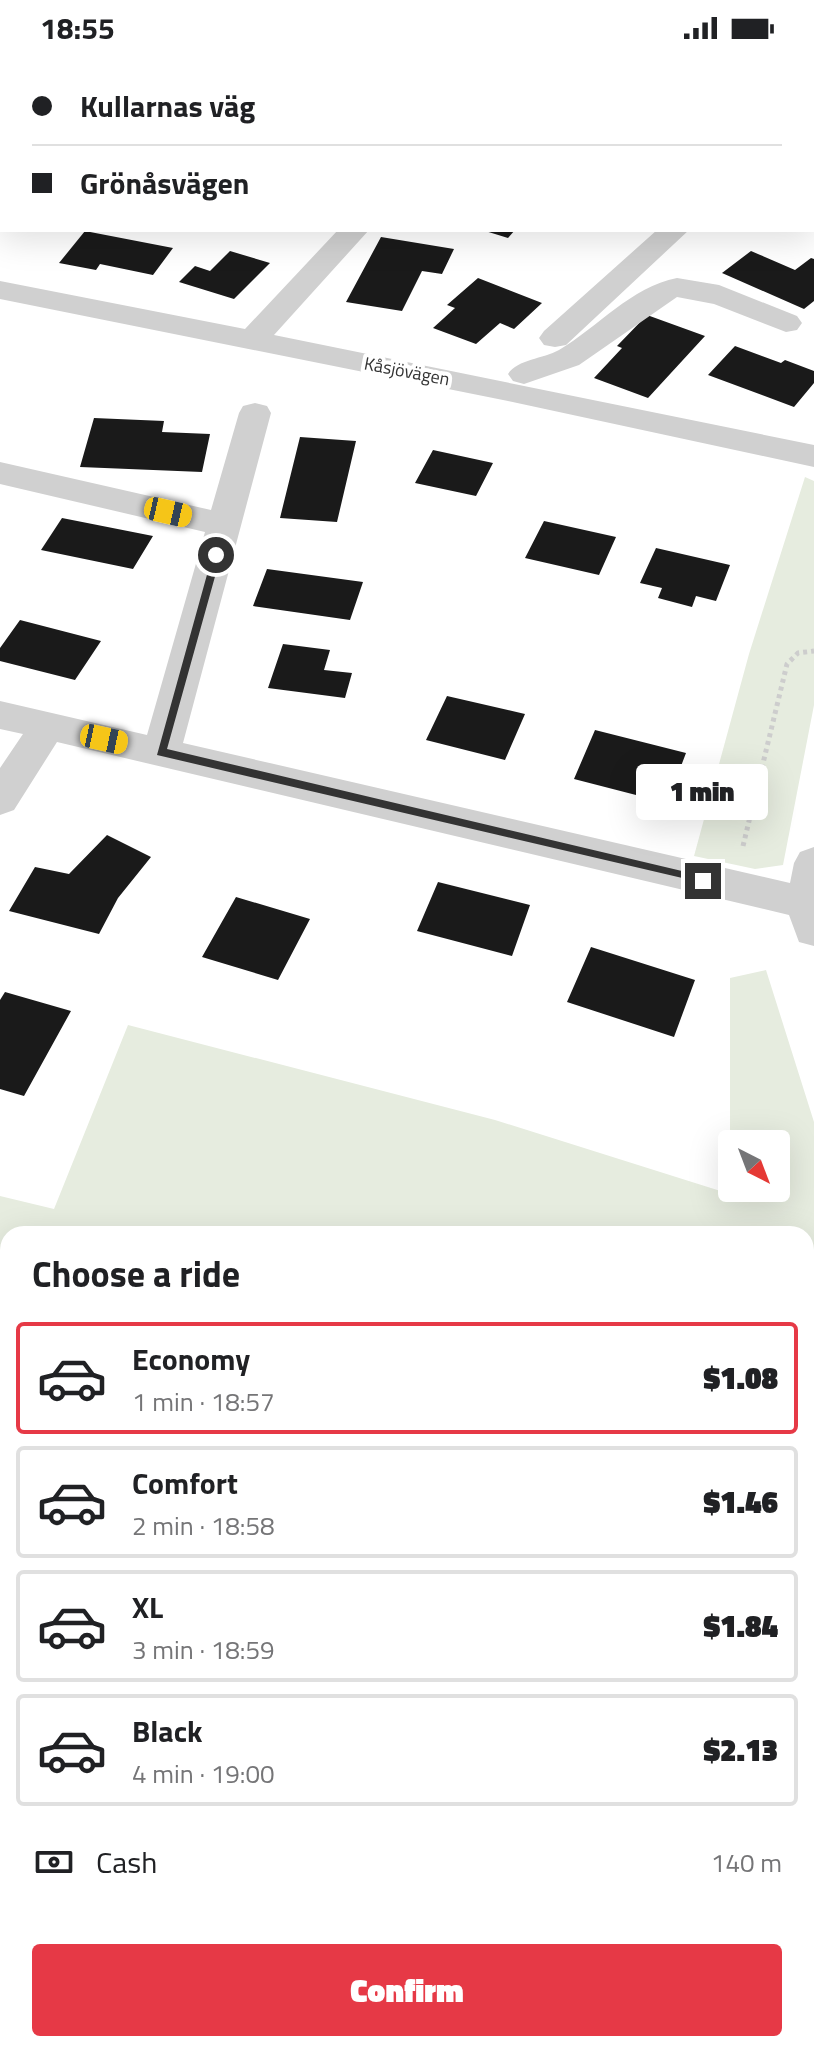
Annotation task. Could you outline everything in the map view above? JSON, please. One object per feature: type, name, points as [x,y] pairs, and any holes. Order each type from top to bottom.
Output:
[{"type":"street","points":[[252,340],[352,232]]},
{"type":"street","points":[[516,382],[548,345],[672,232]]},
{"type":"street","points":[[516,382],[568,358],[663,290],[674,287],[694,287],[786,323]]},
{"type":"street","name":"Kåsjövägen","points":[[0,290],[252,340],[516,382],[814,456]]},
{"type":"street","points":[[161,752],[255,413]]},
{"type":"street","points":[[0,473],[225,525]]},
{"type":"street","points":[[0,715],[161,752],[810,916],[814,863]]},
{"type":"street","points":[[0,800],[47,727]]},
{"type":"path","points":[[740,859],[787,664],[798,653],[814,651]]},
{"type":"shaded area","points":[[805,477],[814,481],[814,705],[783,865],[755,869],[694,856],[749,654]]},
{"type":"shaded area","points":[[766,970],[814,1122],[814,1226],[0,1226],[0,1196],[54,1209],[128,1025],[495,1120],[718,1190],[718,1202],[790,1202],[790,1130],[730,1130],[730,978]]},
{"type":"building","points":[[84,232],[173,248],[153,275],[100,264],[96,270],[59,263]]},
{"type":"building","points":[[488,232],[513,232],[508,238]]},
{"type":"building","points":[[381,237],[454,249],[442,274],[422,271],[402,311],[346,302]]},
{"type":"building","points":[[230,251],[270,263],[234,299],[179,282],[195,266],[210,271]]},
{"type":"building","points":[[751,251],[795,270],[814,259],[814,301],[804,309],[722,273]]},
{"type":"building","points":[[478,278],[542,303],[514,329],[500,323],[476,344],[433,328],[455,308],[447,305]]},
{"type":"building","points":[[647,315],[705,336],[648,398],[594,378],[622,348],[617,346]]},
{"type":"building","points":[[735,346],[814,371],[814,383],[794,407],[708,375]]},
{"type":"building","points":[[94,418],[164,421],[162,432],[210,434],[202,472],[80,467]]},
{"type":"building","points":[[300,437],[356,441],[337,522],[280,518]]},
{"type":"building","points":[[433,450],[493,463],[476,496],[415,483]]},
{"type":"building","points":[[62,518],[153,536],[133,569],[41,550]]},
{"type":"building","points":[[544,521],[616,537],[599,575],[525,558]]},
{"type":"building","points":[[656,548],[730,565],[716,601],[696,596],[692,607],[658,598],[662,588],[640,583]]},
{"type":"building","points":[[267,569],[363,582],[350,620],[253,606]]},
{"type":"building","points":[[20,620],[101,641],[75,680],[0,661],[0,648]]},
{"type":"building","points":[[283,644],[330,650],[324,670],[352,673],[345,698],[268,688]]},
{"type":"building","points":[[447,696],[525,714],[505,760],[426,740]]},
{"type":"building","points":[[595,730],[686,753],[667,803],[574,779]]},
{"type":"building","points":[[107,835],[151,857],[118,898],[99,934],[9,911],[35,867],[69,874]]},
{"type":"building","points":[[438,882],[530,905],[512,956],[417,931]]},
{"type":"building","points":[[236,897],[310,919],[278,980],[202,957]]},
{"type":"building","points":[[591,947],[695,980],[674,1037],[567,1002]]},
{"type":"building","points":[[5,992],[71,1011],[24,1096],[0,1089],[0,1000]]},
{"type":"route","points":[[216,555],[161,752],[703,881]]}]
